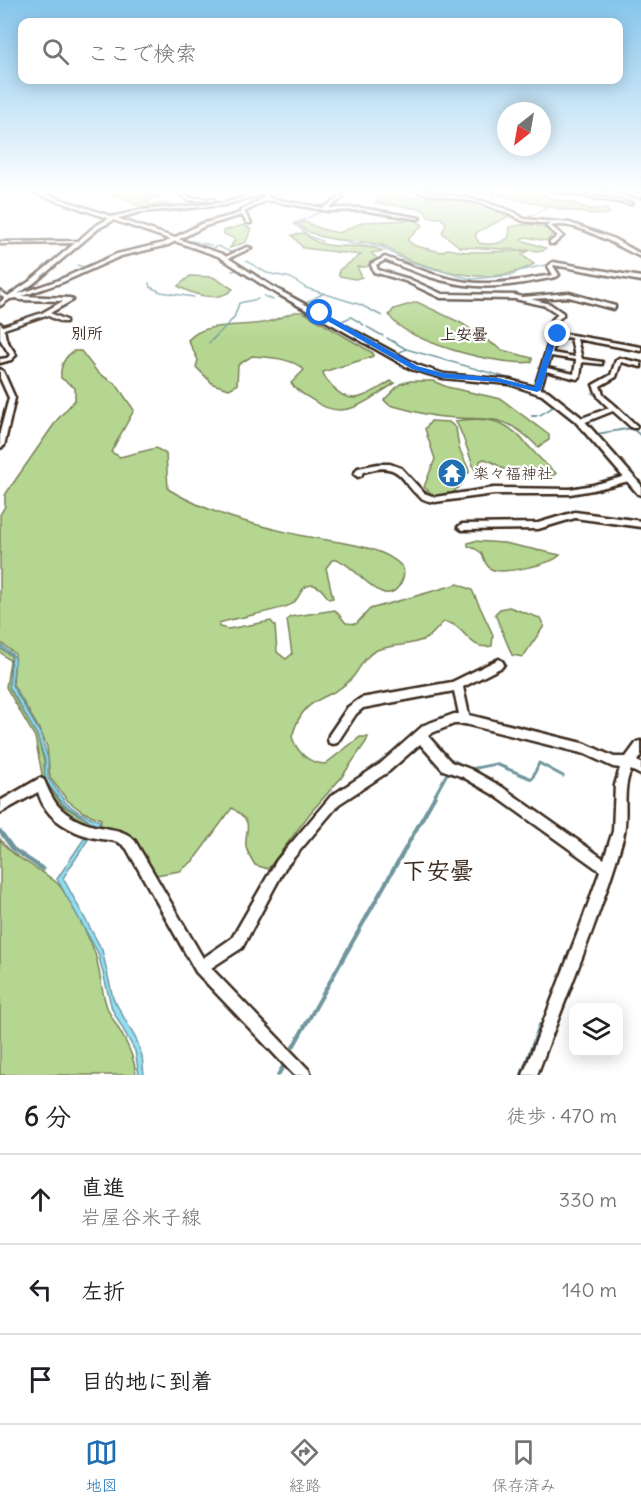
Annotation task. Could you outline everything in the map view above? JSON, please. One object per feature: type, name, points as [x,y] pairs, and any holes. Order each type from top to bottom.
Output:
[{"type":"main road","points":[[172,241],[225,258],[271,288],[414,367],[443,376],[498,380],[537,390],[564,405],[581,421],[641,491]]},
{"type":"street","points":[[0,302],[83,240]]},
{"type":"street","points":[[552,243],[555,240]]},
{"type":"street","points":[[611,240],[641,256]]},
{"type":"street","points":[[17,298],[119,255],[172,241]]},
{"type":"street","points":[[0,243],[80,242]]},
{"type":"street","points":[[225,258],[249,248]]},
{"type":"street","points":[[613,307],[569,295],[520,298],[441,296],[411,281],[376,271],[373,265],[385,258],[406,268],[468,285],[491,285],[554,276],[556,275],[550,266],[553,263],[641,279]]},
{"type":"street","points":[[0,293],[8,298],[72,299],[45,313],[0,326],[3,339],[13,355],[9,359],[0,361]]},
{"type":"street","points":[[520,298],[550,306],[560,313],[560,316],[553,322],[558,334]]},
{"type":"street","points":[[45,313],[64,321]]},
{"type":"street","points":[[537,390],[553,339],[558,334]]},
{"type":"street","points":[[558,334],[641,350]]},
{"type":"street","points":[[544,369],[577,377],[579,360],[574,338]]},
{"type":"street","points":[[548,354],[566,354],[579,360],[600,363]]},
{"type":"street","points":[[634,426],[601,396],[596,387],[597,383],[614,376],[619,360],[641,365]]},
{"type":"street","points":[[0,371],[12,398],[0,446]]},
{"type":"street","points":[[581,421],[615,408]]},
{"type":"street","points":[[358,474],[361,470],[373,466],[389,466],[407,476],[424,496],[434,500],[493,491],[581,490],[630,478]]},
{"type":"street","points":[[462,527],[538,526],[575,515],[641,524]]},
{"type":"street","points":[[333,740],[340,732],[350,710],[361,703],[413,696],[458,686],[499,664]]},
{"type":"street","points":[[458,686],[465,719]]},
{"type":"street","points":[[201,967],[237,943],[281,864],[335,800],[384,768],[428,729],[454,719],[465,719],[586,749],[613,762],[628,763],[641,768]]},
{"type":"street","points":[[421,737],[447,766],[466,772],[498,791],[607,868]]},
{"type":"street","points":[[530,1075],[618,834],[621,812],[619,790],[628,763],[641,746]]},
{"type":"street","points":[[0,807],[40,784],[53,809],[92,832],[120,835],[131,845],[201,967],[304,1075]]},
{"type":"green space","points":[[234,240],[247,240],[246,242],[230,248]]},
{"type":"green space","points":[[296,240],[312,240],[321,244],[384,251],[371,253],[379,260],[366,267],[357,267],[362,277],[355,279],[339,276],[339,270],[361,255],[303,248]]},
{"type":"green space","points":[[340,240],[407,240],[415,246],[441,252],[447,249],[467,252],[528,251],[522,255],[534,264],[504,275],[472,276],[440,270],[409,260],[388,248],[370,243]]},
{"type":"green space","points":[[451,240],[478,240],[479,243],[491,244],[503,240],[522,240],[546,248],[543,251],[460,247]]},
{"type":"green space","points":[[190,276],[213,277],[233,289],[221,296],[198,295],[178,286]]},
{"type":"green space","points":[[417,302],[461,323],[502,350],[532,358],[532,362],[499,361],[432,343],[398,325],[389,315],[394,309]]},
{"type":"green space","points":[[295,312],[303,312],[373,353],[373,356],[368,358],[323,372],[340,394],[354,398],[361,397],[391,381],[395,383],[356,407],[336,410],[325,407],[296,389],[291,383],[304,370],[287,361],[252,356],[238,365],[237,385],[229,389],[213,384],[196,367],[198,360],[188,340],[196,334],[215,327],[267,322]]},
{"type":"green space","points":[[74,351],[81,351],[98,373],[116,384],[134,410],[111,452],[120,457],[156,448],[166,454],[168,489],[183,498],[215,512],[248,522],[299,535],[369,548],[394,560],[403,568],[403,577],[399,586],[392,592],[384,593],[375,589],[348,566],[340,561],[332,560],[326,568],[333,598],[329,599],[316,586],[307,586],[292,604],[219,623],[219,627],[228,629],[271,621],[275,626],[277,652],[286,659],[292,654],[287,620],[290,617],[335,610],[346,623],[356,624],[370,609],[458,584],[472,590],[493,635],[492,646],[484,647],[477,645],[457,627],[444,622],[421,641],[373,652],[344,685],[310,705],[303,712],[292,737],[300,752],[313,761],[325,764],[360,737],[368,737],[341,778],[311,812],[268,869],[255,865],[252,861],[246,847],[247,822],[232,808],[193,861],[180,871],[156,875],[129,838],[120,831],[100,828],[101,819],[83,812],[68,801],[50,778],[47,747],[41,732],[13,685],[15,654],[0,642],[0,515],[5,506],[5,495],[57,420],[75,400],[75,388],[61,378],[65,359]]},
{"type":"green space","points":[[410,381],[433,381],[447,387],[501,399],[549,435],[549,440],[538,447],[514,427],[504,423],[494,420],[430,415],[389,405],[384,400],[400,384]]},
{"type":"green space","points":[[476,419],[504,425],[523,440],[556,473],[554,476],[538,474],[532,478],[518,478],[484,459],[480,461],[479,471],[476,473],[455,421]]},
{"type":"green space","points":[[431,421],[449,422],[456,428],[459,448],[469,470],[469,473],[464,474],[456,467],[445,469],[444,474],[462,484],[449,496],[434,496],[424,487],[435,459],[425,429]]},
{"type":"green space","points":[[474,541],[504,543],[560,555],[538,565],[516,570],[497,570],[489,568],[480,552],[468,546],[468,543]]},
{"type":"green space","points":[[509,607],[540,618],[544,626],[523,657],[512,655],[495,614],[500,609]]},
{"type":"green space","points":[[0,648],[11,656],[9,687],[37,735],[44,761],[45,781],[63,806],[94,824],[91,828],[56,810],[45,790],[35,737],[6,687],[10,661],[0,652]]},
{"type":"green space","points":[[0,839],[13,853],[58,884],[67,897],[94,950],[106,1005],[129,1050],[136,1075],[0,1075]]},
{"type":"water","points":[[0,644],[15,657],[12,685],[40,733],[48,759],[48,778],[66,803],[80,813],[100,821],[63,878],[102,950],[113,998],[137,1041],[142,1056],[144,1075],[139,1075],[135,1051],[112,1009],[98,953],[57,879],[94,824],[64,805],[45,780],[45,760],[37,735],[9,686],[12,656],[0,647]]},
{"type":"waterway","points":[[183,240],[198,242]]},
{"type":"waterway","points":[[200,243],[211,245]]},
{"type":"waterway","points":[[347,243],[382,247],[406,261],[471,279],[513,275],[518,271],[550,264]]},
{"type":"waterway","points":[[623,244],[634,250]]},
{"type":"waterway","points":[[209,250],[218,246],[232,253]]},
{"type":"waterway","points":[[116,255],[135,250]]},
{"type":"waterway","points":[[246,261],[267,273],[291,278],[306,288],[323,293]]},
{"type":"waterway","points":[[77,265],[86,268]]},
{"type":"waterway","points":[[232,271],[236,270]]},
{"type":"waterway","points":[[249,270],[288,294]]},
{"type":"waterway","points":[[149,283],[150,287],[161,292],[194,297]]},
{"type":"waterway","points":[[306,303],[323,293]]},
{"type":"waterway","points":[[323,293],[361,305],[382,316]]},
{"type":"waterway","points":[[264,296],[273,300]]},
{"type":"waterway","points":[[291,297],[356,329]]},
{"type":"waterway","points":[[209,343],[234,318],[239,303],[258,299]]},
{"type":"waterway","points":[[342,321],[351,317],[364,325]]},
{"type":"waterway","points":[[367,327],[383,336]]},
{"type":"waterway","points":[[359,331],[374,341]]},
{"type":"waterway","points":[[387,338],[406,349]]},
{"type":"waterway","points":[[378,343],[396,354],[406,349]]},
{"type":"waterway","points":[[406,349],[536,386]]},
{"type":"waterway","points":[[442,373],[502,378]]},
{"type":"waterway","points":[[592,393],[600,398]]},
{"type":"waterway","points":[[540,394],[555,406]]},
{"type":"waterway","points":[[536,416],[532,416],[540,415],[555,406]]},
{"type":"waterway","points":[[555,406],[568,417]]},
{"type":"waterway","points":[[567,416],[577,424]]},
{"type":"waterway","points":[[626,467],[597,434],[632,428],[641,436]]},
{"type":"waterway","points":[[429,736],[442,752]]},
{"type":"waterway","points":[[448,758],[471,769],[496,764],[532,779],[539,763],[563,776]]},
{"type":"waterway","points":[[434,797],[449,770]]},
{"type":"waterway","points":[[293,1047],[435,796]]},
{"type":"waterway","points":[[0,831],[13,849],[43,869]]},
{"type":"waterway","points":[[522,1075],[540,1025]]},
{"type":"waterway","points":[[278,1075],[284,1065]]},
{"type":"place","name":"楽々福神社","points":[[452,473]]},
{"type":"district","name":"別所","points":[[87,333]]},
{"type":"district","name":"上安曇","points":[[464,334]]},
{"type":"district","name":"下安曇","points":[[438,871]]},
{"type":"route","points":[[320,313],[402,362],[428,372],[443,376],[498,380],[537,390],[553,339],[558,334]]}]
